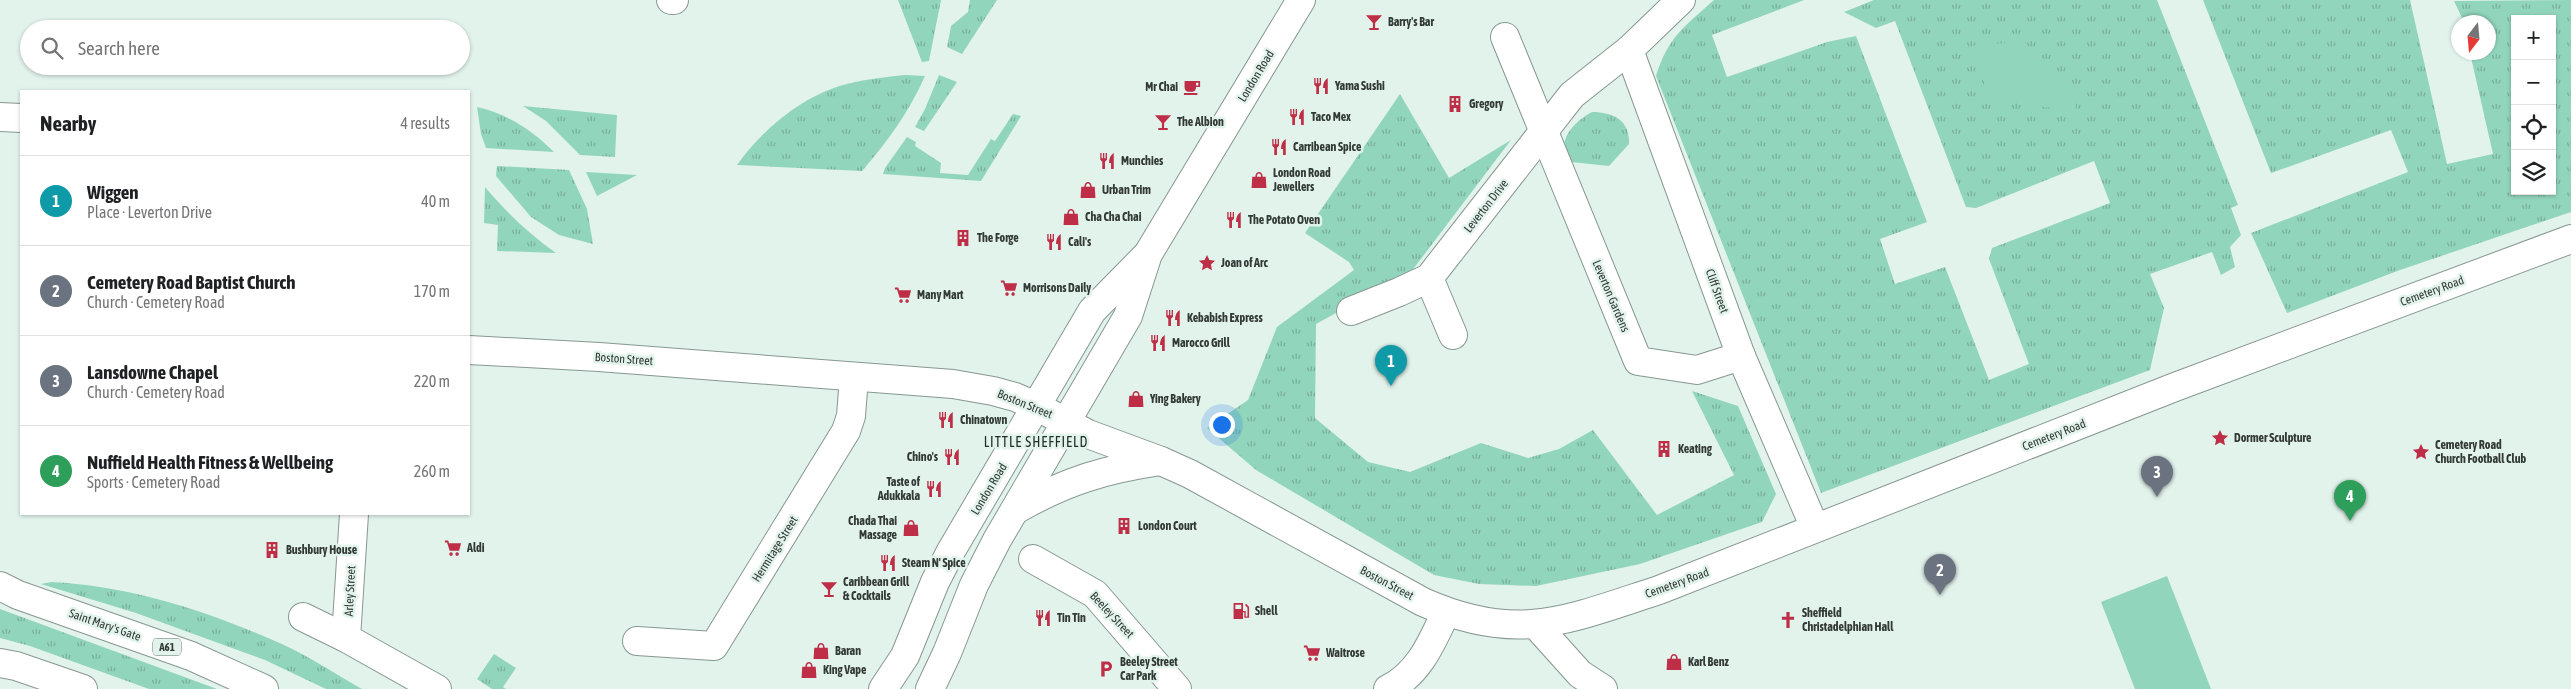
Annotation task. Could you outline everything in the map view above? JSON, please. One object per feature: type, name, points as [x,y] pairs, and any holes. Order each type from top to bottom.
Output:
[{"type":"main road","name":"London Road","points":[[930,689],[948,653],[974,585],[1015,510],[1128,316],[1148,254],[1301,0]]},
{"type":"main road","points":[[1544,134],[1572,95],[1629,50],[1681,0]]},
{"type":"main road","name":"Leverton Gardens","points":[[1505,37],[1638,362],[1697,370],[1741,356]]},
{"type":"main road","name":"Cliff Street","points":[[1629,50],[1741,356],[1815,528]]},
{"type":"main road","points":[[0,117],[20,118]]},
{"type":"main road","name":"Leverton Drive","points":[[1351,310],[1399,292],[1429,278],[1544,134]]},
{"type":"main road","name":"Cemetery Road","points":[[1535,624],[1579,616],[1659,590],[2175,387],[2571,239]]},
{"type":"main road","name":"London Road","points":[[884,689],[905,656],[935,582],[951,551],[1092,311],[1148,254]]},
{"type":"main road","points":[[1429,278],[1453,335]]},
{"type":"main road","name":"Boston Street","points":[[470,350],[599,357],[971,386],[993,391],[1036,406],[1088,434],[1161,461],[1263,512],[1369,574],[1446,612],[1492,624],[1535,624]]},
{"type":"main road","name":"Hermitage Street","points":[[637,641],[714,646],[846,431],[851,416],[854,377]]},
{"type":"main road","points":[[1015,510],[1043,494],[1094,473],[1161,461]]},
{"type":"main road","name":"Arley Street","points":[[346,638],[354,515]]},
{"type":"main road","name":"Beeley Street","points":[[1033,559],[1096,594],[1177,689]]},
{"type":"main road","name":"Saint Mary's Gate","points":[[0,586],[18,595],[183,653],[264,689]]},
{"type":"main road","points":[[1388,689],[1411,672],[1420,662],[1446,612]]},
{"type":"main road","name":"Arley Street","points":[[303,617],[346,638],[437,689]]},
{"type":"main road","points":[[1535,624],[1580,674],[1603,689]]},
{"type":"main road","points":[[0,663],[16,666],[83,689]]},
{"type":"green space","points":[[898,0],[941,0],[929,61],[922,62]]},
{"type":"green space","points":[[970,0],[997,0],[962,54],[947,47],[951,26],[968,12]]},
{"type":"green space","points":[[1714,0],[1804,0],[1712,35],[1727,77],[1827,42],[1856,36],[1927,222],[1880,239],[1895,284],[1945,267],[1989,380],[2029,364],[1989,259],[1992,248],[2110,203],[2094,161],[1976,208],[1966,207],[1895,21],[1876,28],[1844,12],[1874,0],[2157,0],[2238,205],[2231,208],[2241,235],[2230,247],[2235,267],[2221,275],[2212,252],[2150,274],[2164,308],[2150,370],[1821,493],[1656,76],[1666,51],[1678,34]]},
{"type":"green space","points":[[2203,0],[2410,0],[2447,164],[2493,154],[2472,60],[2496,60],[2496,15],[2461,15],[2454,1],[2571,0],[2571,212],[2400,270],[2287,313],[2251,233],[2408,172],[2391,130],[2271,173]]},
{"type":"green space","points":[[2024,42],[2073,93],[2077,112],[1994,99],[1974,65],[1974,45]]},
{"type":"green space","points":[[905,75],[925,76],[897,126],[862,171],[737,165],[772,126],[785,115],[815,96],[854,82]]},
{"type":"green space","points":[[939,75],[957,82],[924,131],[915,127],[925,109]]},
{"type":"green space","points":[[1400,94],[1449,178],[1511,140],[1411,272],[1316,324],[1315,418],[1368,462],[1410,472],[1481,443],[1528,458],[1559,449],[1593,430],[1657,515],[1734,475],[1692,391],[1738,406],[1776,494],[1762,522],[1640,564],[1536,586],[1479,584],[1434,575],[1256,470],[1207,428],[1248,400],[1277,327],[1354,270],[1349,262],[1305,233]]},
{"type":"green space","points":[[523,106],[617,115],[615,157],[580,155],[546,121]]},
{"type":"green space","points":[[477,107],[499,114],[519,124],[554,152],[486,148],[481,134]]},
{"type":"green space","points":[[1592,112],[1613,116],[1619,119],[1627,129],[1629,144],[1609,166],[1571,162],[1566,155],[1564,147],[1568,133],[1573,126]]},
{"type":"green space","points":[[1013,114],[1021,116],[981,181],[883,174],[885,168],[907,137],[916,142],[915,146],[941,163],[940,173],[968,175],[991,139],[995,141]]},
{"type":"green space","points":[[497,166],[569,170],[587,209],[593,244],[559,235],[531,217],[496,176]]},
{"type":"green space","points":[[586,172],[637,175],[597,196]]},
{"type":"green space","points":[[485,187],[519,223],[556,253],[497,251],[498,225],[484,223]]},
{"type":"green space","points":[[2167,576],[2211,689],[2135,689],[2101,602]]},
{"type":"green space","points":[[51,582],[79,584],[134,593],[216,617],[280,643],[362,689],[326,689],[265,660],[136,613],[41,584]]},
{"type":"green space","points":[[0,609],[217,689],[149,689],[30,646],[0,638]]},
{"type":"green space","points":[[494,654],[516,668],[503,687],[506,689],[492,689],[477,679]]},
{"type":"place","name":"Barry's Bar","points":[[1374,22]]},
{"type":"place","name":"Yama Sushi","points":[[1321,86]]},
{"type":"place","name":"Mr Chai","points":[[1192,87]]},
{"type":"place","name":"Gregory","points":[[1455,104]]},
{"type":"place","name":"Taco Mex","points":[[1297,117]]},
{"type":"place","name":"The Albion","points":[[1163,122]]},
{"type":"place","name":"Carribean Spice","points":[[1279,147]]},
{"type":"place","name":"Munchies","points":[[1107,161]]},
{"type":"place","name":"London Road Jewellers","points":[[1259,180]]},
{"type":"place","name":"Urban Trim","points":[[1088,190]]},
{"type":"place","name":"Cha Cha Chai","points":[[1071,217]]},
{"type":"place","name":"The Potato Oven","points":[[1234,220]]},
{"type":"place","name":"The Forge","points":[[963,238]]},
{"type":"place","name":"Cali's","points":[[1054,242]]},
{"type":"place","name":"Joan of Arc","points":[[1207,263]]},
{"type":"place","name":"Morrisons Daily","points":[[1009,288]]},
{"type":"place","name":"Many Mart","points":[[903,295]]},
{"type":"place","name":"Kebabish Express","points":[[1173,318]]},
{"type":"place","name":"Marocco Grill","points":[[1158,343]]},
{"type":"place","name":"Wiggen","points":[[1391,386]]},
{"type":"place","name":"Ying Bakery","points":[[1136,399]]},
{"type":"place","name":"Chinatown","points":[[946,420]]},
{"type":"place","name":"Dormer Sculpture","points":[[2220,438]]},
{"type":"place","name":"Keating","points":[[1664,449]]},
{"type":"place","name":"Cemetery Road Church Football Club","points":[[2421,452]]},
{"type":"place","name":"Chino's","points":[[952,457]]},
{"type":"place","name":"Taste of Adukkala","points":[[934,489]]},
{"type":"place","name":"Lansdowne Chapel","points":[[2157,497]]},
{"type":"place","name":"Nuffield Health Fitness & Wellbeing","points":[[2350,521]]},
{"type":"place","name":"London Court","points":[[1124,526]]},
{"type":"place","name":"Chada Thai Massage","points":[[911,528]]},
{"type":"place","name":"Aldi","points":[[453,548]]},
{"type":"place","name":"Bushbury House","points":[[272,550]]},
{"type":"place","name":"Steam N' Spice","points":[[888,563]]},
{"type":"place","name":"Caribbean Grill & Cocktails","points":[[829,589]]},
{"type":"place","name":"Cemetery Road Baptist Church","points":[[1940,595]]},
{"type":"place","name":"Shell","points":[[1241,611]]},
{"type":"place","name":"Tin Tin","points":[[1043,618]]},
{"type":"place","name":"Sheffield Christadelphian Hall","points":[[1788,620]]},
{"type":"place","name":"Baran","points":[[821,651]]},
{"type":"place","name":"Waitrose","points":[[1312,653]]},
{"type":"place","name":"Karl Benz","points":[[1674,662]]},
{"type":"place","name":"Beeley Street Car Park","points":[[1106,669]]},
{"type":"place","name":"King Vape","points":[[809,670]]},
{"type":"district","name":"LITTLE SHEFFIELD","points":[[1036,442]]}]
